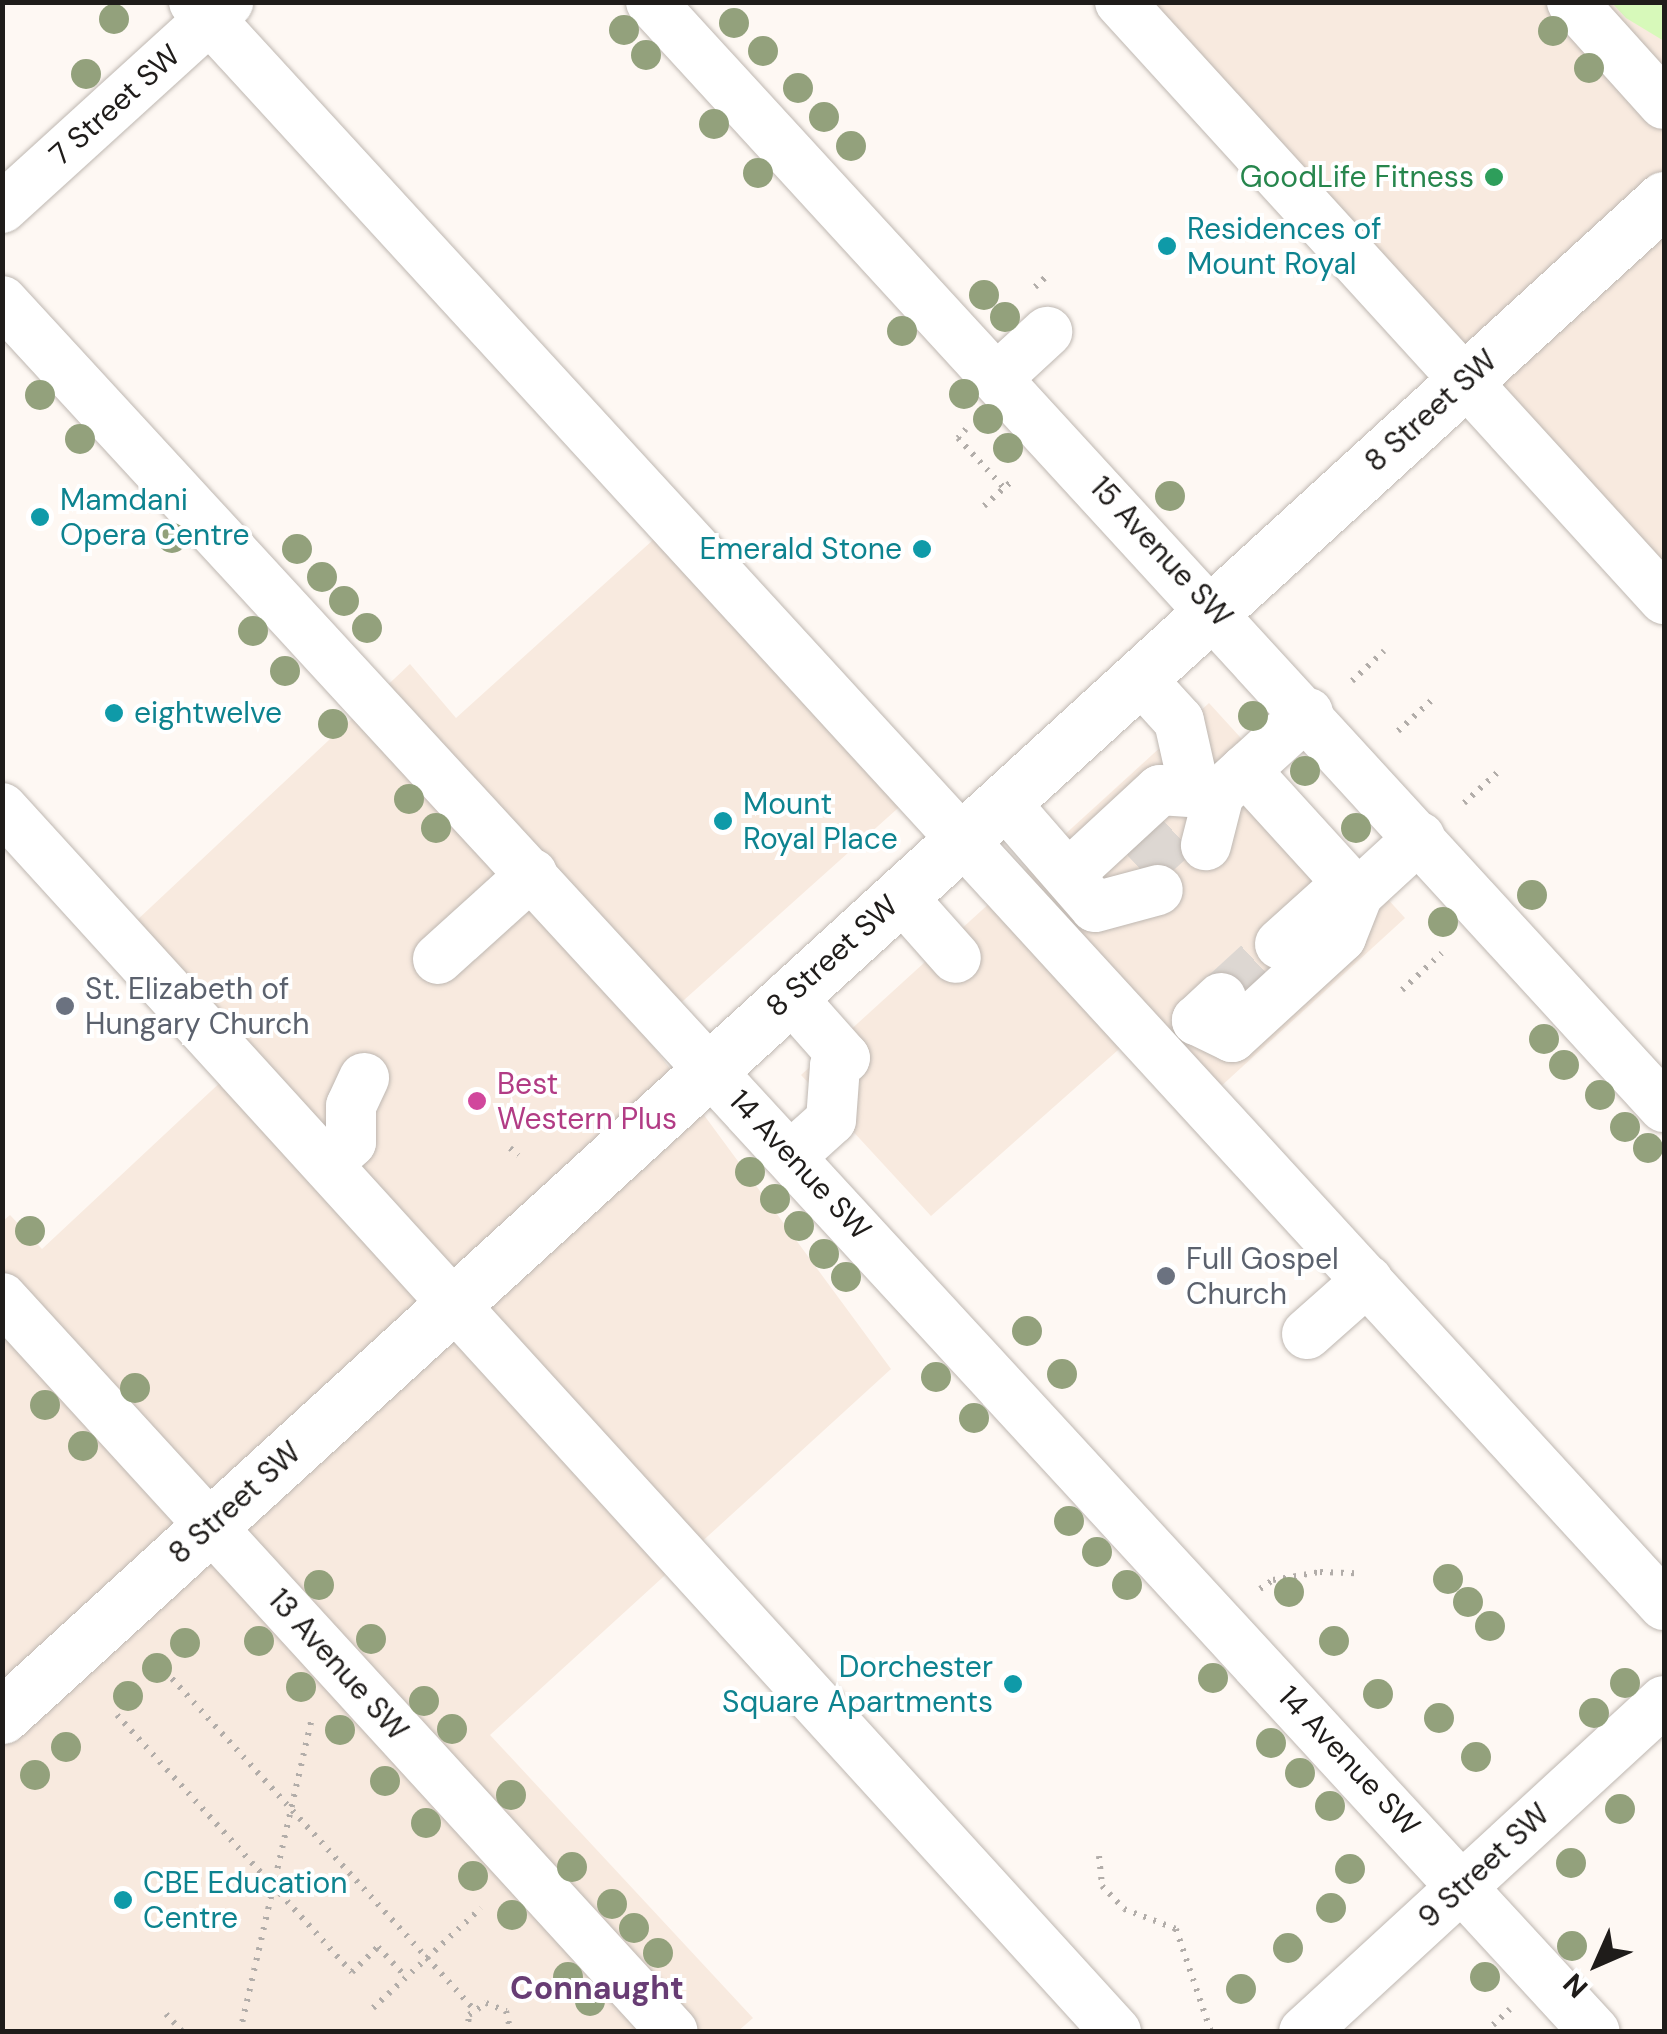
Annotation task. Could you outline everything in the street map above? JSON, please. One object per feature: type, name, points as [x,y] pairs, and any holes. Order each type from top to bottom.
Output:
[{"type":"main road","name":"8 Street SW","points":[[2,1716],[1664,199]]},
{"type":"street","name":"15 Avenue SW","points":[[652,2],[1214,608],[1664,1107]]},
{"type":"street","points":[[1120,2],[1664,599]]},
{"type":"street","points":[[1572,2],[1664,104]]},
{"type":"street","points":[[211,8],[983,819],[1368,1280],[1664,1605]]},
{"type":"street","name":"7 Street SW","points":[[2,208],[211,8]]},
{"type":"street","name":"14 Avenue SW","points":[[2,301],[1463,1885],[1594,2032]]},
{"type":"street","points":[[998,376],[1047,332]]},
{"type":"street","points":[[1139,677],[1178,722],[1210,805]]},
{"type":"street","points":[[1210,805],[1308,712]]},
{"type":"street","points":[[1081,891],[1160,790],[1210,805],[1353,888]]},
{"type":"street","points":[[2,808],[458,1302],[1116,2032]]},
{"type":"street","points":[[983,819],[1081,891],[1148,879]]},
{"type":"street","points":[[1280,944],[1420,837]]},
{"type":"street","points":[[438,960],[532,874]]},
{"type":"street","points":[[1209,1009],[1232,1037],[1341,937],[1353,888]]},
{"type":"street","points":[[900,895],[956,958]]},
{"type":"street","points":[[789,995],[845,1058],[835,1066],[831,1120],[791,1156]]},
{"type":"street","points":[[328,1163],[350,1142],[351,1106],[364,1078]]},
{"type":"street","points":[[1308,1334],[1368,1280]]},
{"type":"street","name":"13 Avenue SW","points":[[2,1298],[673,2032]]},
{"type":"street","name":"9 Street SW","points":[[1304,2032],[1664,1701]]},
{"type":"path","points":[[966,429],[958,438],[1004,488]]},
{"type":"path","points":[[984,506],[1013,480]]},
{"type":"path","points":[[1352,680],[1384,651]]},
{"type":"path","points":[[1398,730],[1432,699]]},
{"type":"path","points":[[1464,803],[1498,772]]},
{"type":"path","points":[[1402,990],[1442,953]]},
{"type":"path","points":[[510,1148],[518,1156]]},
{"type":"path","points":[[1260,1590],[1273,1580],[1320,1572],[1356,1573]]},
{"type":"path","points":[[166,1671],[474,2009]]},
{"type":"path","points":[[117,1715],[352,1972],[378,1947],[406,1978]]},
{"type":"path","points":[[240,2032],[310,1721]]},
{"type":"path","points":[[1099,1856],[1102,1886],[1124,1909],[1176,1929],[1211,2032]]},
{"type":"path","points":[[373,2008],[481,1908]]},
{"type":"path","points":[[1493,2026],[1515,2005]]},
{"type":"path","points":[[474,2009],[500,2006],[510,2032]]},
{"type":"path","points":[[467,2032],[474,2009]]},
{"type":"path","points":[[166,2014],[183,2032]]},
{"type":"shaded area","points":[[1121,3],[1664,3],[1664,594]]},
{"type":"shaded area","points":[[674,521],[916,792],[645,1035],[891,1369],[490,1735],[753,2018],[737,2032],[3,2032],[3,1221],[10,1215],[42,1249],[241,1063],[135,922],[410,664],[456,718]]},
{"type":"shaded area","points":[[1209,703],[1405,918],[1218,1089],[1144,1027],[931,1216],[801,1075]]},
{"type":"green space","points":[[1612,3],[1664,3],[1664,41],[1626,18]]},
{"type":"tunnel","points":[[1139,868],[1187,824]]},
{"type":"tunnel","points":[[1221,998],[1280,944]]},
{"type":"place","name":"GoodLife Fitness","points":[[1494,177]]},
{"type":"place","name":"Residences of Mount Royal","points":[[1167,246]]},
{"type":"place","name":"Mamdani Opera Centre","points":[[40,517]]},
{"type":"place","name":"Emerald Stone","points":[[922,549]]},
{"type":"place","name":"eightwelve","points":[[114,713]]},
{"type":"place","name":"Mount Royal Place","points":[[723,821]]},
{"type":"place","name":"St. Elizabeth of Hungary Church","points":[[65,1006]]},
{"type":"place","name":"Best Western Plus","points":[[477,1101]]},
{"type":"place","name":"Full Gospel Church","points":[[1166,1276]]},
{"type":"place","name":"Dorchester Square Apartments","points":[[1013,1684]]},
{"type":"place","name":"CBE Education Centre","points":[[123,1900]]},
{"type":"district","name":"Connaught","points":[[597,1988]]}]
